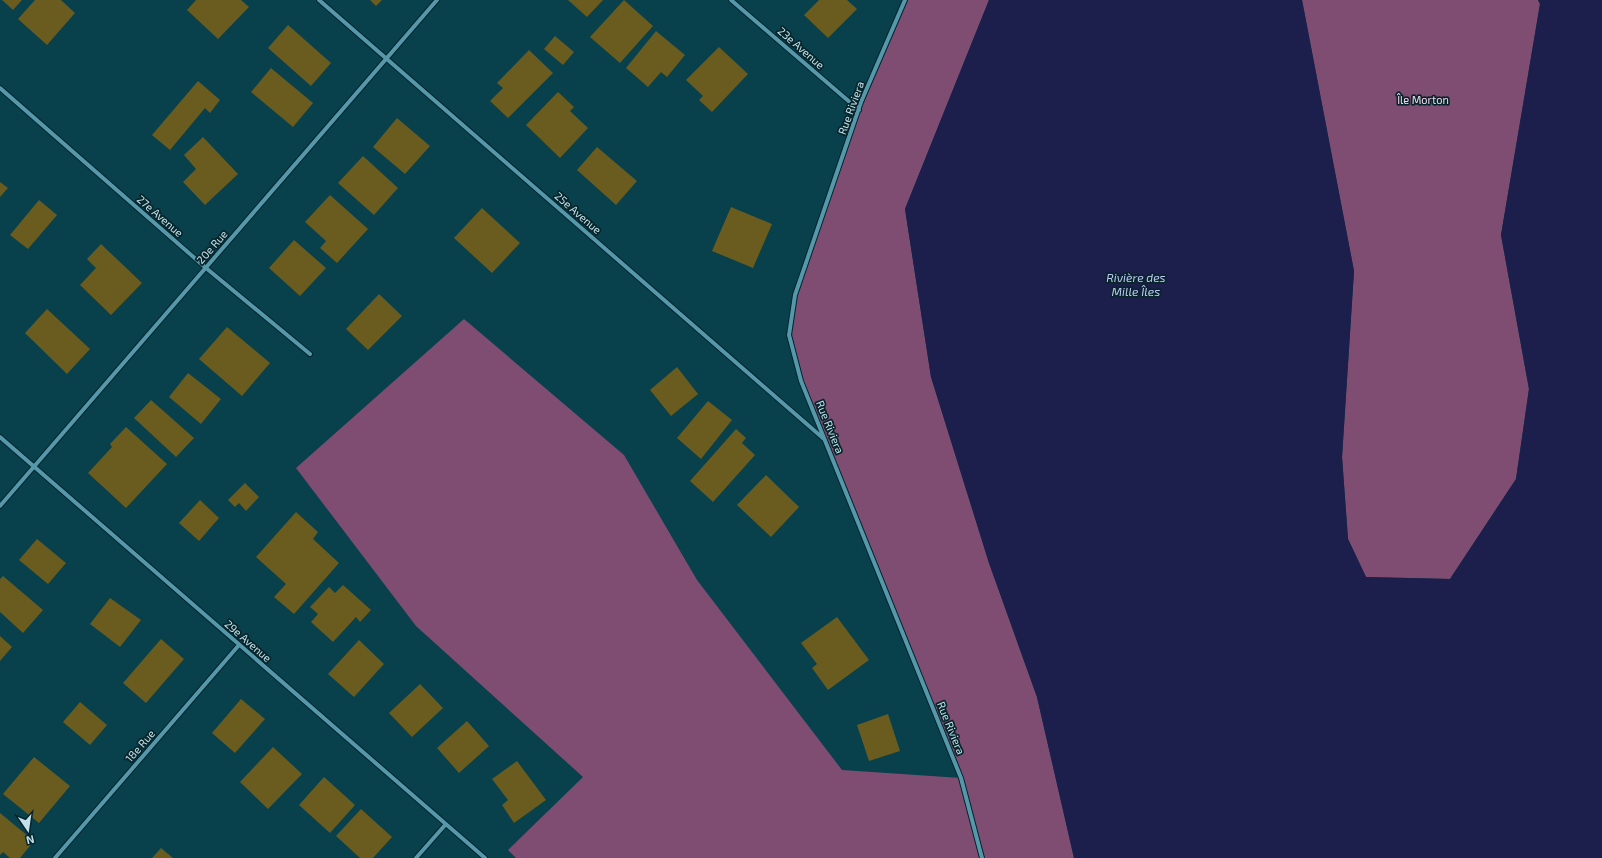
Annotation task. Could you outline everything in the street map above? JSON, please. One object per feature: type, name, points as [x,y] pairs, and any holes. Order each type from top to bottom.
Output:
[{"type":"street","name":"25e Avenue","points":[[319,0],[825,440]]},
{"type":"street","name":"20e Rue","points":[[0,506],[437,0]]},
{"type":"street","name":"23e Avenue","points":[[731,0],[859,110]]},
{"type":"street","name":"Rue Riviera","points":[[906,0],[859,110],[795,295],[789,335],[801,381],[961,778],[982,858]]},
{"type":"street","name":"27e Avenue","points":[[0,88],[206,268],[310,354]]},
{"type":"street","name":"29e Avenue","points":[[0,437],[485,858]]},
{"type":"street","name":"18e Rue","points":[[55,858],[239,645]]},
{"type":"street","points":[[416,858],[446,824]]},
{"type":"green space","points":[[906,0],[989,0],[905,209],[931,377],[989,563],[1037,697],[1074,858],[516,858],[508,850],[583,777],[416,626],[296,468],[464,319],[624,455],[697,580],[842,770],[961,778],[801,381],[789,335],[795,295],[859,110]]},
{"type":"green space","name":"Île Morton","points":[[1302,0],[1538,0],[1540,4],[1501,235],[1529,389],[1516,479],[1450,579],[1366,577],[1348,539],[1342,457],[1354,271]]},
{"type":"water","name":"Rivière des Mille Îles","points":[[989,0],[1302,0],[1354,271],[1342,457],[1348,539],[1366,577],[1450,579],[1516,479],[1529,389],[1501,235],[1540,4],[1538,0],[1602,0],[1602,858],[1074,858],[1037,697],[989,563],[931,377],[905,209]]},
{"type":"building","points":[[2,0],[22,0],[13,10]]},
{"type":"building","points":[[35,0],[61,0],[75,13],[47,45],[18,19]]},
{"type":"building","points":[[196,0],[241,0],[249,7],[218,39],[187,10]]},
{"type":"building","points":[[370,0],[382,0],[376,6]]},
{"type":"building","points":[[568,0],[603,0],[587,17]]},
{"type":"building","points":[[624,0],[653,26],[620,63],[590,37]]},
{"type":"building","points":[[819,0],[847,0],[857,9],[828,38],[804,15]]},
{"type":"building","points":[[288,25],[331,63],[311,86],[268,48]]},
{"type":"building","points":[[656,31],[685,55],[667,77],[661,72],[648,87],[626,68]]},
{"type":"building","points":[[555,36],[574,52],[563,65],[544,49]]},
{"type":"building","points":[[719,47],[748,74],[712,112],[699,100],[703,96],[686,80]]},
{"type":"building","points":[[529,50],[553,73],[508,118],[490,101],[503,88],[497,83]]},
{"type":"building","points":[[271,68],[313,103],[293,127],[251,92]]},
{"type":"building","points":[[198,81],[220,100],[210,113],[205,108],[170,150],[152,135]]},
{"type":"building","points":[[558,92],[574,107],[570,111],[588,128],[560,158],[526,125]]},
{"type":"building","points":[[397,118],[430,146],[405,174],[373,147]]},
{"type":"building","points":[[203,137],[238,174],[205,205],[183,182],[196,169],[184,155]]},
{"type":"building","points":[[597,147],[637,181],[616,205],[577,170]]},
{"type":"building","points":[[363,156],[398,188],[374,215],[338,183]]},
{"type":"building","points":[[0,182],[8,188],[0,197]]},
{"type":"building","points":[[330,195],[368,229],[337,263],[320,248],[326,241],[305,222]]},
{"type":"building","points":[[39,200],[57,215],[28,249],[10,235]]},
{"type":"building","points":[[731,207],[772,224],[753,268],[712,251]]},
{"type":"building","points":[[482,208],[520,243],[492,273],[454,238]]},
{"type":"building","points":[[294,240],[326,268],[300,296],[269,268]]},
{"type":"building","points":[[101,244],[142,283],[111,315],[80,285],[96,268],[87,259]]},
{"type":"building","points":[[379,294],[402,316],[368,350],[346,329]]},
{"type":"building","points":[[47,309],[90,349],[67,374],[25,333]]},
{"type":"building","points":[[227,327],[270,363],[242,396],[199,359]]},
{"type":"building","points":[[677,367],[698,394],[671,416],[650,390]]},
{"type":"building","points":[[188,373],[221,399],[201,424],[169,397]]},
{"type":"building","points":[[151,400],[194,438],[176,457],[134,418]]},
{"type":"building","points":[[708,401],[732,420],[701,459],[677,438]]},
{"type":"building","points":[[126,427],[167,464],[126,508],[88,473],[112,447],[110,444]]},
{"type":"building","points":[[736,429],[746,438],[742,443],[755,455],[713,502],[690,481]]},
{"type":"building","points":[[766,475],[799,507],[771,537],[737,505]]},
{"type":"building","points":[[245,483],[259,497],[246,511],[239,503],[235,507],[228,500]]},
{"type":"building","points":[[200,500],[219,518],[199,541],[179,523]]},
{"type":"building","points":[[296,512],[318,532],[313,539],[339,563],[294,614],[274,597],[286,584],[256,557]]},
{"type":"building","points":[[37,539],[66,563],[48,584],[19,560]]},
{"type":"building","points":[[3,576],[43,610],[23,633],[0,612],[0,579]]},
{"type":"building","points":[[343,585],[371,610],[360,622],[356,617],[333,642],[311,622],[318,614],[310,607],[329,587],[335,593]]},
{"type":"building","points":[[110,598],[141,620],[120,647],[90,624]]},
{"type":"building","points":[[837,617],[869,660],[828,690],[812,668],[817,664],[801,643]]},
{"type":"building","points":[[0,636],[12,647],[0,661]]},
{"type":"building","points":[[161,639],[184,659],[146,703],[123,683]]},
{"type":"building","points":[[359,640],[384,664],[354,697],[328,674]]},
{"type":"building","points":[[420,684],[443,708],[412,737],[389,713]]},
{"type":"building","points":[[241,699],[265,719],[235,753],[212,733]]},
{"type":"building","points":[[80,702],[107,725],[90,745],[63,722]]},
{"type":"building","points":[[888,714],[900,751],[869,761],[857,725]]},
{"type":"building","points":[[467,721],[489,746],[459,773],[437,748]]},
{"type":"building","points":[[273,747],[302,774],[268,809],[240,782]]},
{"type":"building","points":[[34,757],[70,786],[39,823],[3,794]]},
{"type":"building","points":[[517,761],[546,800],[514,823],[502,805],[508,800],[492,779]]},
{"type":"building","points":[[324,777],[355,805],[330,833],[299,805]]},
{"type":"building","points":[[361,809],[392,837],[373,858],[360,858],[336,836]]},
{"type":"building","points":[[0,813],[34,841],[20,858],[10,858],[3,852],[0,855]]},
{"type":"building","points":[[161,848],[173,858],[152,858]]}]
